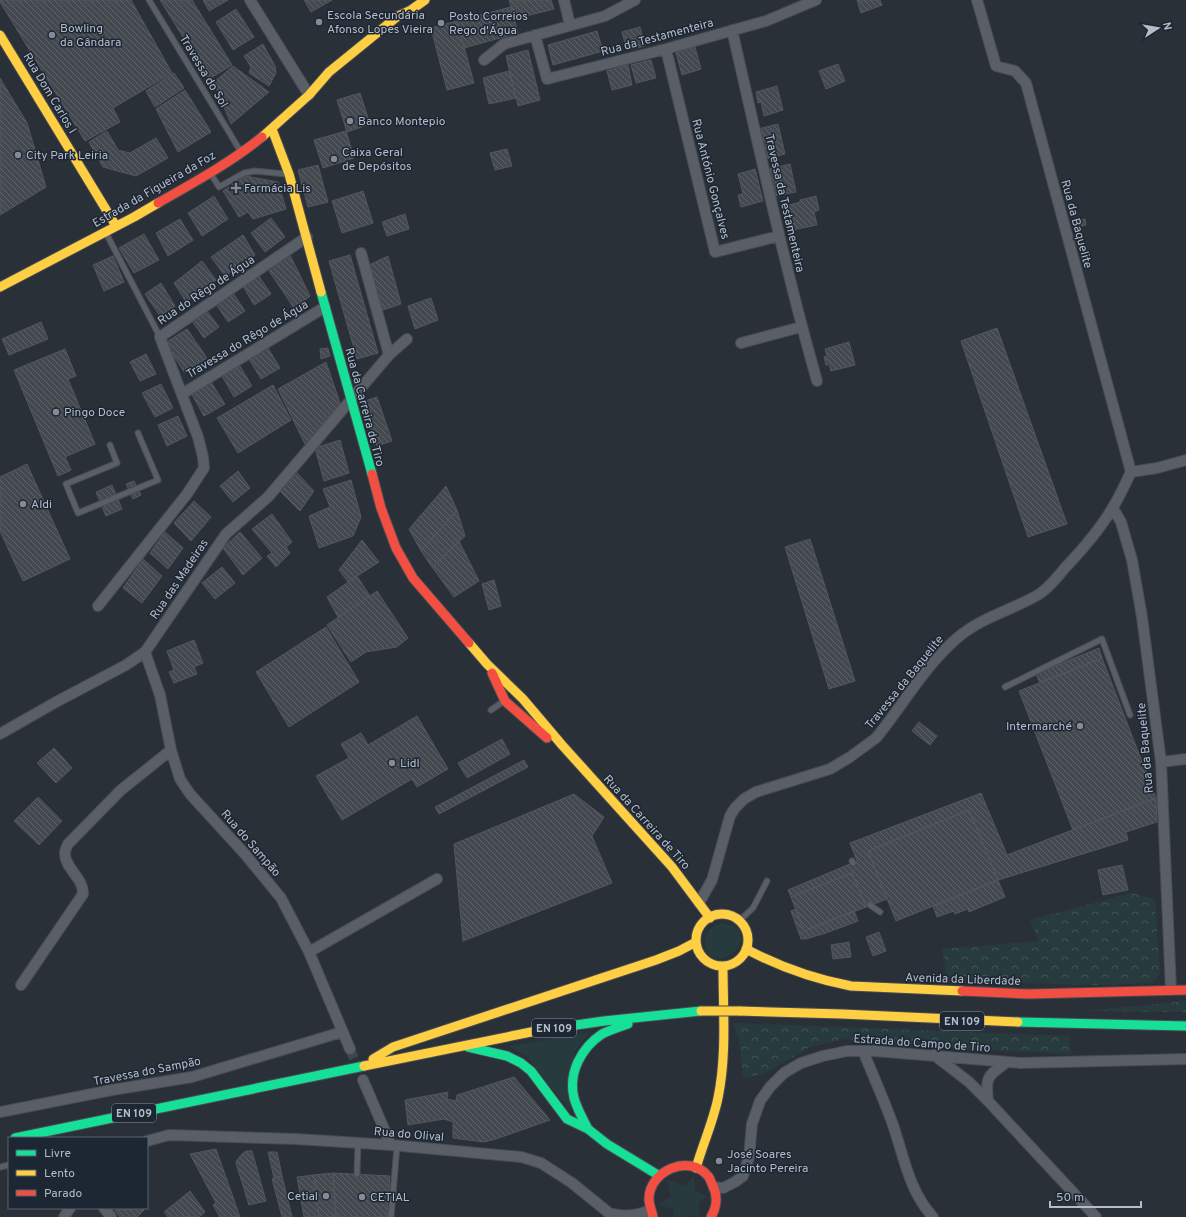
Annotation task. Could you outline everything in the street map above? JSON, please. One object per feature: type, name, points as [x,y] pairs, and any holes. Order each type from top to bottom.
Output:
[{"type":"main road","name":"Estrada da Figueira da Foz","points":[[0,287],[106,232],[210,173],[241,153],[272,129],[309,95],[329,72],[398,16],[411,10],[425,0]]},
{"type":"main road","name":"Rua Dom Carlos I","points":[[0,35],[116,226]]},
{"type":"main road","name":"Rua da Carreira de Tiro","points":[[272,129],[289,174],[381,508],[396,548],[413,578],[487,664],[523,699],[562,745],[672,867],[710,918]]},
{"type":"main road","name":"Rua da Carreira de Tiro","points":[[487,664],[505,700],[540,732],[549,739],[562,745]]},
{"type":"main road","points":[[505,700],[512,698],[523,699]]},
{"type":"main road","points":[[722,914],[728,915],[739,921],[747,934],[748,942],[740,959],[730,965],[724,966],[717,966],[704,960],[700,954],[696,942],[698,930],[705,921],[722,914]]},
{"type":"main road","points":[[364,1065],[393,1047],[542,999],[656,960],[680,951],[696,942]]},
{"type":"main road","name":"Avenida da Liberdade","points":[[746,949],[794,972],[833,983],[851,986],[1029,994],[1186,990]]},
{"type":"main road","points":[[696,1168],[713,1120],[719,1096],[723,1052],[724,966]]},
{"type":"main road","name":"EN 109","points":[[20,1137],[364,1065],[561,1026],[648,1016],[701,1011],[739,1011],[842,1014],[1050,1024],[1186,1026]]},
{"type":"main road","points":[[588,1129],[577,1106],[573,1091],[574,1075],[578,1059],[588,1046],[601,1035],[648,1016]]},
{"type":"main road","points":[[460,1046],[507,1056],[521,1062],[530,1071],[568,1119],[588,1129],[608,1144],[658,1175]]},
{"type":"main road","points":[[652,1213],[648,1204],[649,1191],[654,1180],[658,1175],[672,1166],[688,1166],[696,1168],[706,1176],[714,1187],[716,1204],[711,1217]]},
{"type":"street","points":[[250,0],[309,95]]},
{"type":"street","points":[[564,0],[570,25]]},
{"type":"street","points":[[484,60],[504,44],[605,16],[635,0]]},
{"type":"street","name":"Rua da Testamenteira","points":[[535,36],[547,79],[666,49],[766,21],[816,0]]},
{"type":"street","name":"Rua da Baquelite","points":[[977,0],[996,66],[1015,71],[1026,83],[1131,472]]},
{"type":"street","name":"Travessa da Testamenteira","points":[[732,30],[779,236],[817,381]]},
{"type":"street","name":"Rua António Gonçalves","points":[[666,49],[715,252],[779,236]]},
{"type":"street","name":"Rua do Rêgo de Água","points":[[98,606],[187,494],[204,468],[198,437],[160,337],[307,237]]},
{"type":"street","points":[[361,253],[389,355]]},
{"type":"street","name":"Travessa do Rêgo de Água","points":[[182,394],[325,307]]},
{"type":"street","points":[[741,343],[802,327]]},
{"type":"street","name":"Rua das Madeiras","points":[[0,734],[126,665],[145,652],[226,534],[268,497],[389,355],[407,339]]},
{"type":"street","points":[[1131,472],[1157,468],[1186,460]]},
{"type":"street","name":"Travessa da Baquelite","points":[[699,903],[712,880],[730,816],[744,798],[756,792],[830,769],[868,745],[880,733],[920,679],[950,645],[969,628],[1036,596],[1047,588],[1091,539],[1113,508],[1131,472]]},
{"type":"street","name":"Rua da Baquelite","points":[[1113,508],[1121,522],[1132,560],[1145,639],[1161,762],[1171,990]]},
{"type":"street","name":"Rua do Sampão","points":[[145,652],[160,695],[171,750],[180,779],[190,794],[244,853],[280,898],[309,952],[350,1049]]},
{"type":"street","points":[[21,985],[83,894],[82,884],[67,862],[64,854],[68,844],[121,790],[171,750]]},
{"type":"street","points":[[1161,762],[1186,759]]},
{"type":"street","points":[[309,952],[437,879]]},
{"type":"street","name":"Travessa do Sampão","points":[[0,1112],[112,1090],[192,1077],[342,1032]]},
{"type":"street","name":"Estrada do Campo de Tiro","points":[[714,1187],[723,1188],[736,1182],[743,1176],[749,1157],[752,1124],[760,1101],[770,1087],[784,1073],[801,1064],[823,1056],[846,1051],[863,1051],[934,1055],[1007,1062],[1186,1059]]},
{"type":"street","points":[[863,1051],[893,1125],[908,1174],[916,1193],[926,1210],[933,1217]]},
{"type":"street","points":[[934,1055],[969,1082],[1096,1217]]},
{"type":"street","points":[[988,1101],[987,1081],[990,1075],[1007,1062]]},
{"type":"street","points":[[363,1080],[394,1145]]},
{"type":"street","name":"Rua do Olival","points":[[148,1141],[169,1135],[296,1139],[394,1145],[521,1157],[541,1163],[572,1183],[609,1213],[626,1216],[652,1213]]},
{"type":"street","points":[[105,1209],[111,1217]]},
{"type":"lane","name":"Travessa do Sol","points":[[149,0],[241,153]]},
{"type":"lane","points":[[210,173],[219,187],[244,173],[255,171],[289,174]]},
{"type":"lane","points":[[106,232],[160,337]]},
{"type":"lane","points":[[110,445],[117,462],[66,484],[78,513],[158,480],[138,433]]},
{"type":"lane","points":[[1005,687],[1102,639],[1130,715]]},
{"type":"lane","points":[[491,710],[505,700]]},
{"type":"lane","points":[[739,921],[753,908],[767,882]]},
{"type":"lane","points":[[870,906],[880,912]]},
{"type":"lane","points":[[357,1174],[358,1143]]},
{"type":"lane","points":[[391,1217],[394,1145]]},
{"type":"green space","points":[[1131,893],[1155,899],[1160,973],[1153,983],[1098,985],[948,981],[942,949],[1039,941],[1030,920]]},
{"type":"green space","points":[[723,923],[736,928],[741,935],[741,943],[729,956],[720,958],[712,957],[706,950],[706,936],[714,926]]},
{"type":"green space","points":[[1186,1001],[1186,1012],[1086,1011]]},
{"type":"green space","points":[[733,1023],[1069,1036],[1071,1054],[906,1046],[844,1039],[810,1047],[766,1073],[743,1078],[739,1040]]},
{"type":"green space","points":[[590,1032],[575,1051],[570,1111],[526,1056],[508,1046]]},
{"type":"green space","points":[[694,1176],[695,1191],[708,1196],[698,1203],[700,1217],[688,1215],[685,1217],[674,1217],[673,1209],[658,1205],[671,1196],[667,1179],[684,1186]]},
{"type":"building","points":[[0,0],[131,0],[172,73],[113,108],[120,122],[85,141]]},
{"type":"building","points":[[160,0],[192,0],[232,65],[209,79]]},
{"type":"building","points":[[203,0],[228,0],[209,11]]},
{"type":"building","points":[[304,0],[332,0],[311,12]]},
{"type":"building","points":[[509,0],[551,0],[554,9],[514,19]]},
{"type":"building","points":[[857,0],[880,0],[882,5],[861,13]]},
{"type":"building","points":[[511,7],[518,33],[464,48],[457,21]]},
{"type":"building","points":[[236,9],[254,37],[233,50],[216,22]]},
{"type":"building","points":[[457,21],[474,83],[447,90],[431,28]]},
{"type":"building","points":[[640,27],[645,46],[627,50],[622,32]]},
{"type":"building","points":[[597,31],[603,51],[553,65],[548,45]]},
{"type":"building","points":[[263,44],[275,66],[276,73],[269,86],[249,73],[251,67],[244,56]]},
{"type":"building","points":[[695,47],[701,69],[682,75],[676,53]]},
{"type":"building","points":[[528,50],[540,100],[518,106],[506,56]]},
{"type":"building","points":[[651,60],[656,78],[636,83],[631,65]]},
{"type":"building","points":[[838,64],[845,81],[826,89],[819,71]]},
{"type":"building","points":[[628,65],[632,85],[612,90],[607,71]]},
{"type":"building","points":[[233,66],[269,92],[231,124],[214,82]]},
{"type":"building","points":[[509,71],[516,98],[489,104],[483,78]]},
{"type":"building","points":[[174,73],[184,88],[155,107],[146,91]]},
{"type":"building","name":"City Park Leiria","points":[[0,78],[27,123],[46,187],[0,215]]},
{"type":"building","points":[[777,86],[783,110],[764,116],[761,102],[758,103],[756,92]]},
{"type":"building","points":[[185,90],[211,132],[178,152],[156,109]]},
{"type":"building","points":[[360,93],[370,124],[347,132],[337,100]]},
{"type":"building","points":[[778,124],[785,154],[765,159],[758,129]]},
{"type":"building","points":[[107,131],[118,150],[130,153],[156,138],[168,158],[136,176],[103,167],[89,142]]},
{"type":"building","points":[[346,131],[354,158],[323,168],[314,140]]},
{"type":"building","points":[[507,149],[512,166],[495,170],[490,153]]},
{"type":"building","points":[[790,164],[796,192],[775,196],[769,169]]},
{"type":"building","points":[[318,165],[328,202],[308,207],[298,170]]},
{"type":"building","points":[[755,169],[763,201],[741,207],[738,195],[743,194],[738,174]]},
{"type":"building","points":[[245,176],[278,182],[286,209],[253,219],[248,212],[239,217],[223,191]]},
{"type":"building","points":[[363,191],[373,223],[342,233],[332,201]]},
{"type":"building","points":[[214,196],[228,219],[202,236],[188,213]]},
{"type":"building","points":[[816,196],[819,210],[814,212],[817,225],[793,230],[786,206],[800,202],[800,200]]},
{"type":"building","points":[[405,214],[409,229],[387,236],[382,222]]},
{"type":"building","points":[[271,218],[285,237],[265,252],[251,233]]},
{"type":"building","points":[[180,219],[193,240],[168,256],[156,233]]},
{"type":"building","points":[[1085,219],[1086,225],[1081,226],[1080,220]]},
{"type":"building","points":[[144,234],[159,260],[134,273],[119,248]]},
{"type":"building","points":[[243,235],[255,255],[225,276],[211,257]]},
{"type":"building","points":[[290,255],[310,296],[294,308],[269,271]]},
{"type":"building","points":[[350,255],[378,353],[357,359],[329,261]]},
{"type":"building","points":[[113,256],[124,282],[104,291],[93,265]]},
{"type":"building","points":[[388,256],[401,304],[383,310],[369,265]]},
{"type":"building","points":[[202,261],[216,280],[186,302],[174,283]]},
{"type":"building","points":[[259,276],[271,294],[254,305],[243,286]]},
{"type":"building","points":[[161,283],[175,306],[160,316],[145,294]]},
{"type":"building","points":[[233,293],[245,311],[228,322],[216,304]]},
{"type":"building","points":[[431,298],[438,320],[415,329],[408,306]]},
{"type":"building","points":[[207,311],[219,327],[204,338],[192,321]]},
{"type":"building","points":[[41,322],[48,339],[9,355],[2,339]]},
{"type":"building","points":[[997,328],[1067,524],[1028,537],[961,341]]},
{"type":"building","points":[[187,329],[207,358],[185,373],[165,343]]},
{"type":"building","points":[[849,342],[855,365],[831,371],[829,364],[826,365],[824,357],[827,356],[825,349]]},
{"type":"building","points":[[268,348],[280,368],[261,379],[249,359]]},
{"type":"building","points":[[328,348],[330,356],[321,359],[320,349]]},
{"type":"building","name":"Pingo Doce","points":[[65,349],[76,376],[68,379],[95,444],[65,457],[71,470],[58,476],[14,370]]},
{"type":"building","points":[[146,354],[156,374],[140,381],[130,362]]},
{"type":"building","points":[[326,362],[340,403],[305,444],[278,389]]},
{"type":"building","points":[[240,366],[252,386],[234,397],[222,376]]},
{"type":"building","points":[[211,382],[225,404],[204,416],[191,393]]},
{"type":"building","points":[[161,384],[173,408],[155,417],[142,393]]},
{"type":"building","points":[[273,385],[291,420],[238,453],[217,418]]},
{"type":"building","points":[[377,397],[392,441],[377,446],[362,402]]},
{"type":"building","points":[[178,416],[187,436],[167,446],[158,425]]},
{"type":"building","points":[[340,440],[349,473],[324,481],[315,448]]},
{"type":"building","name":"Aldi","points":[[27,464],[70,559],[23,581],[0,531],[0,477]]},
{"type":"building","points":[[238,471],[250,488],[233,502],[220,486]]},
{"type":"building","points":[[296,472],[314,491],[300,511],[280,491]]},
{"type":"building","points":[[351,480],[361,517],[353,536],[319,548],[309,516],[330,507],[323,489]]},
{"type":"building","points":[[134,481],[141,495],[133,499],[126,484]]},
{"type":"building","points":[[112,485],[122,509],[106,516],[96,492]]},
{"type":"building","points":[[446,486],[457,510],[421,551],[409,529]]},
{"type":"building","points":[[194,501],[211,517],[191,541],[174,523]]},
{"type":"building","points":[[457,510],[465,536],[432,567],[421,551]]},
{"type":"building","points":[[272,514],[292,542],[286,547],[290,553],[276,567],[267,556],[272,553],[252,529]]},
{"type":"building","points":[[165,532],[183,548],[168,569],[150,553]]},
{"type":"building","points":[[240,532],[262,558],[243,575],[223,548]]},
{"type":"building","points":[[810,539],[855,681],[829,689],[785,547]]},
{"type":"building","points":[[362,540],[379,562],[348,582],[339,570]]},
{"type":"building","points":[[459,541],[479,581],[454,597],[432,567]]},
{"type":"building","points":[[143,559],[162,576],[142,603],[123,588]]},
{"type":"building","points":[[222,567],[235,583],[215,599],[202,583]]},
{"type":"building","points":[[357,576],[370,596],[338,617],[327,597]]},
{"type":"building","points":[[494,580],[501,606],[489,610],[482,584]]},
{"type":"building","points":[[377,591],[408,638],[397,647],[366,652],[351,662],[327,625]]},
{"type":"building","points":[[326,627],[359,682],[289,727],[256,672]]},
{"type":"building","points":[[194,640],[203,663],[194,667],[197,674],[174,683],[169,672],[174,670],[167,651]]},
{"type":"building","points":[[1099,648],[1102,658],[1040,683],[1036,674]]},
{"type":"building","name":"Intermarché","points":[[1102,658],[1156,798],[1073,830],[1019,691]]},
{"type":"building","name":"Lidl","points":[[417,716],[448,769],[417,787],[412,779],[342,820],[316,776],[349,758],[341,744],[361,733],[368,745]]},
{"type":"building","points":[[919,722],[937,736],[930,745],[912,731]]},
{"type":"building","points":[[502,739],[510,754],[467,778],[458,763]]},
{"type":"building","points":[[54,748],[72,768],[56,783],[37,763]]},
{"type":"building","points":[[524,760],[528,767],[439,814],[435,807]]},
{"type":"building","points":[[981,793],[1007,855],[1156,798],[1157,822],[1126,832],[1128,840],[998,880],[969,810],[868,851],[887,899],[866,907],[852,873],[791,897],[788,890],[857,861],[850,843]]},
{"type":"building","points":[[574,794],[604,817],[592,836],[612,883],[463,941],[454,844]]},
{"type":"building","points":[[38,797],[62,821],[39,845],[14,821]]},
{"type":"building","points":[[969,810],[998,880],[896,921],[868,851]]},
{"type":"building","points":[[1122,865],[1128,890],[1103,895],[1098,870]]},
{"type":"building","points":[[852,873],[866,907],[804,931],[791,897]]},
{"type":"building","points":[[998,880],[1005,897],[969,912],[968,909],[955,914],[954,911],[937,917],[933,906]]},
{"type":"building","points":[[796,909],[804,931],[854,911],[858,921],[826,933],[801,939],[791,911]]},
{"type":"building","points":[[879,932],[886,951],[873,956],[866,937]]},
{"type":"building","points":[[849,942],[851,957],[833,959],[831,945]]},
{"type":"building","points":[[514,1077],[550,1120],[484,1142],[453,1138],[453,1122],[444,1119],[408,1125],[405,1100],[448,1092],[447,1099],[456,1101],[457,1095]]},
{"type":"building","points":[[216,1149],[240,1217],[220,1217],[213,1205],[216,1203],[190,1154]]},
{"type":"building","points":[[246,1151],[252,1151],[266,1201],[249,1205],[236,1163]]},
{"type":"building","points":[[268,1152],[277,1152],[282,1176],[274,1178]]},
{"type":"building","name":"CETIAL","points":[[333,1173],[390,1176],[387,1217],[336,1217]]},
{"type":"building","name":"Cetial","points":[[333,1173],[336,1217],[319,1217],[314,1175]]},
{"type":"building","points":[[314,1175],[319,1217],[304,1217],[297,1177]]},
{"type":"building","points":[[282,1176],[292,1217],[282,1217],[272,1179]]},
{"type":"building","points":[[190,1191],[205,1212],[199,1217],[168,1217],[164,1212]]},
{"type":"building","points":[[118,1209],[144,1210],[137,1217],[120,1217],[115,1211]]},
{"type":"tunnel","points":[[350,1049],[360,1072]]},
{"type":"traffic: fast","points":[[321,292],[372,474]]},
{"type":"traffic: fast","points":[[541,1030],[604,1021],[701,1011]]},
{"type":"traffic: fast","points":[[1018,1022],[1186,1026]]},
{"type":"traffic: fast","points":[[588,1129],[578,1110],[574,1098],[573,1079],[578,1062],[588,1046],[602,1034],[628,1024]]},
{"type":"traffic: fast","points":[[468,1047],[507,1056],[521,1063],[531,1071],[567,1119],[588,1129],[607,1144],[658,1175]]},
{"type":"traffic: fast","points":[[20,1137],[364,1066]]},
{"type":"traffic: slow","points":[[262,137],[309,95],[329,72],[398,16],[411,10],[425,0]]},
{"type":"traffic: slow","points":[[0,35],[116,226]]},
{"type":"traffic: slow","points":[[272,129],[289,174],[321,292]]},
{"type":"traffic: slow","points":[[0,287],[158,203]]},
{"type":"traffic: slow","points":[[469,643],[487,664],[523,699],[562,745],[672,867],[710,918]]},
{"type":"traffic: slow","points":[[722,914],[732,916],[740,922],[746,930],[748,940],[746,950],[740,958],[732,964],[722,966],[712,964],[704,958],[698,950],[696,940],[698,930],[704,922],[712,916],[722,914]]},
{"type":"traffic: slow","points":[[373,1059],[393,1047],[656,960],[679,951],[696,942]]},
{"type":"traffic: slow","points":[[746,949],[797,972],[851,986],[962,991]]},
{"type":"traffic: slow","points":[[696,1168],[713,1116],[721,1082],[724,1048],[723,966]]},
{"type":"traffic: slow","points":[[701,1011],[739,1011]]},
{"type":"traffic: slow","points":[[739,1011],[1018,1022]]},
{"type":"traffic: slow","points":[[364,1066],[541,1030]]},
{"type":"traffic: jam","points":[[158,203],[224,164],[262,137]]},
{"type":"traffic: jam","points":[[372,474],[381,508],[396,548],[413,578],[469,643]]},
{"type":"traffic: jam","points":[[492,673],[505,701],[547,738]]},
{"type":"traffic: jam","points":[[962,991],[1029,994],[1186,990]]},
{"type":"traffic: jam","points":[[653,1217],[649,1201],[651,1189],[656,1180],[663,1173],[671,1168],[681,1166],[691,1166],[700,1169],[708,1176],[714,1188],[716,1197],[716,1205],[711,1217]]},
{"type":"place","name":"Escola Secundária Afonso Lopes Vieira","points":[[319,22]]},
{"type":"place","name":"Posto Correios Rego d'Água","points":[[441,23]]},
{"type":"place","name":"Bowling da Gândara","points":[[52,35]]},
{"type":"place","name":"Banco Montepio","points":[[350,121]]},
{"type":"place","name":"City Park Leiria","points":[[18,155]]},
{"type":"place","name":"Caixa Geral de Depósitos","points":[[334,159]]},
{"type":"place","name":"Farmácia Lis","points":[[236,188]]},
{"type":"place","name":"Pingo Doce","points":[[56,412]]},
{"type":"place","name":"Aldi","points":[[23,504]]},
{"type":"place","name":"Intermarché","points":[[1080,726]]},
{"type":"place","name":"Lidl","points":[[392,763]]},
{"type":"place","name":"José Soares Jacinto Pereira","points":[[719,1161]]},
{"type":"place","name":"Cetial","points":[[326,1196]]},
{"type":"place","name":"CETIAL","points":[[362,1197]]}]
